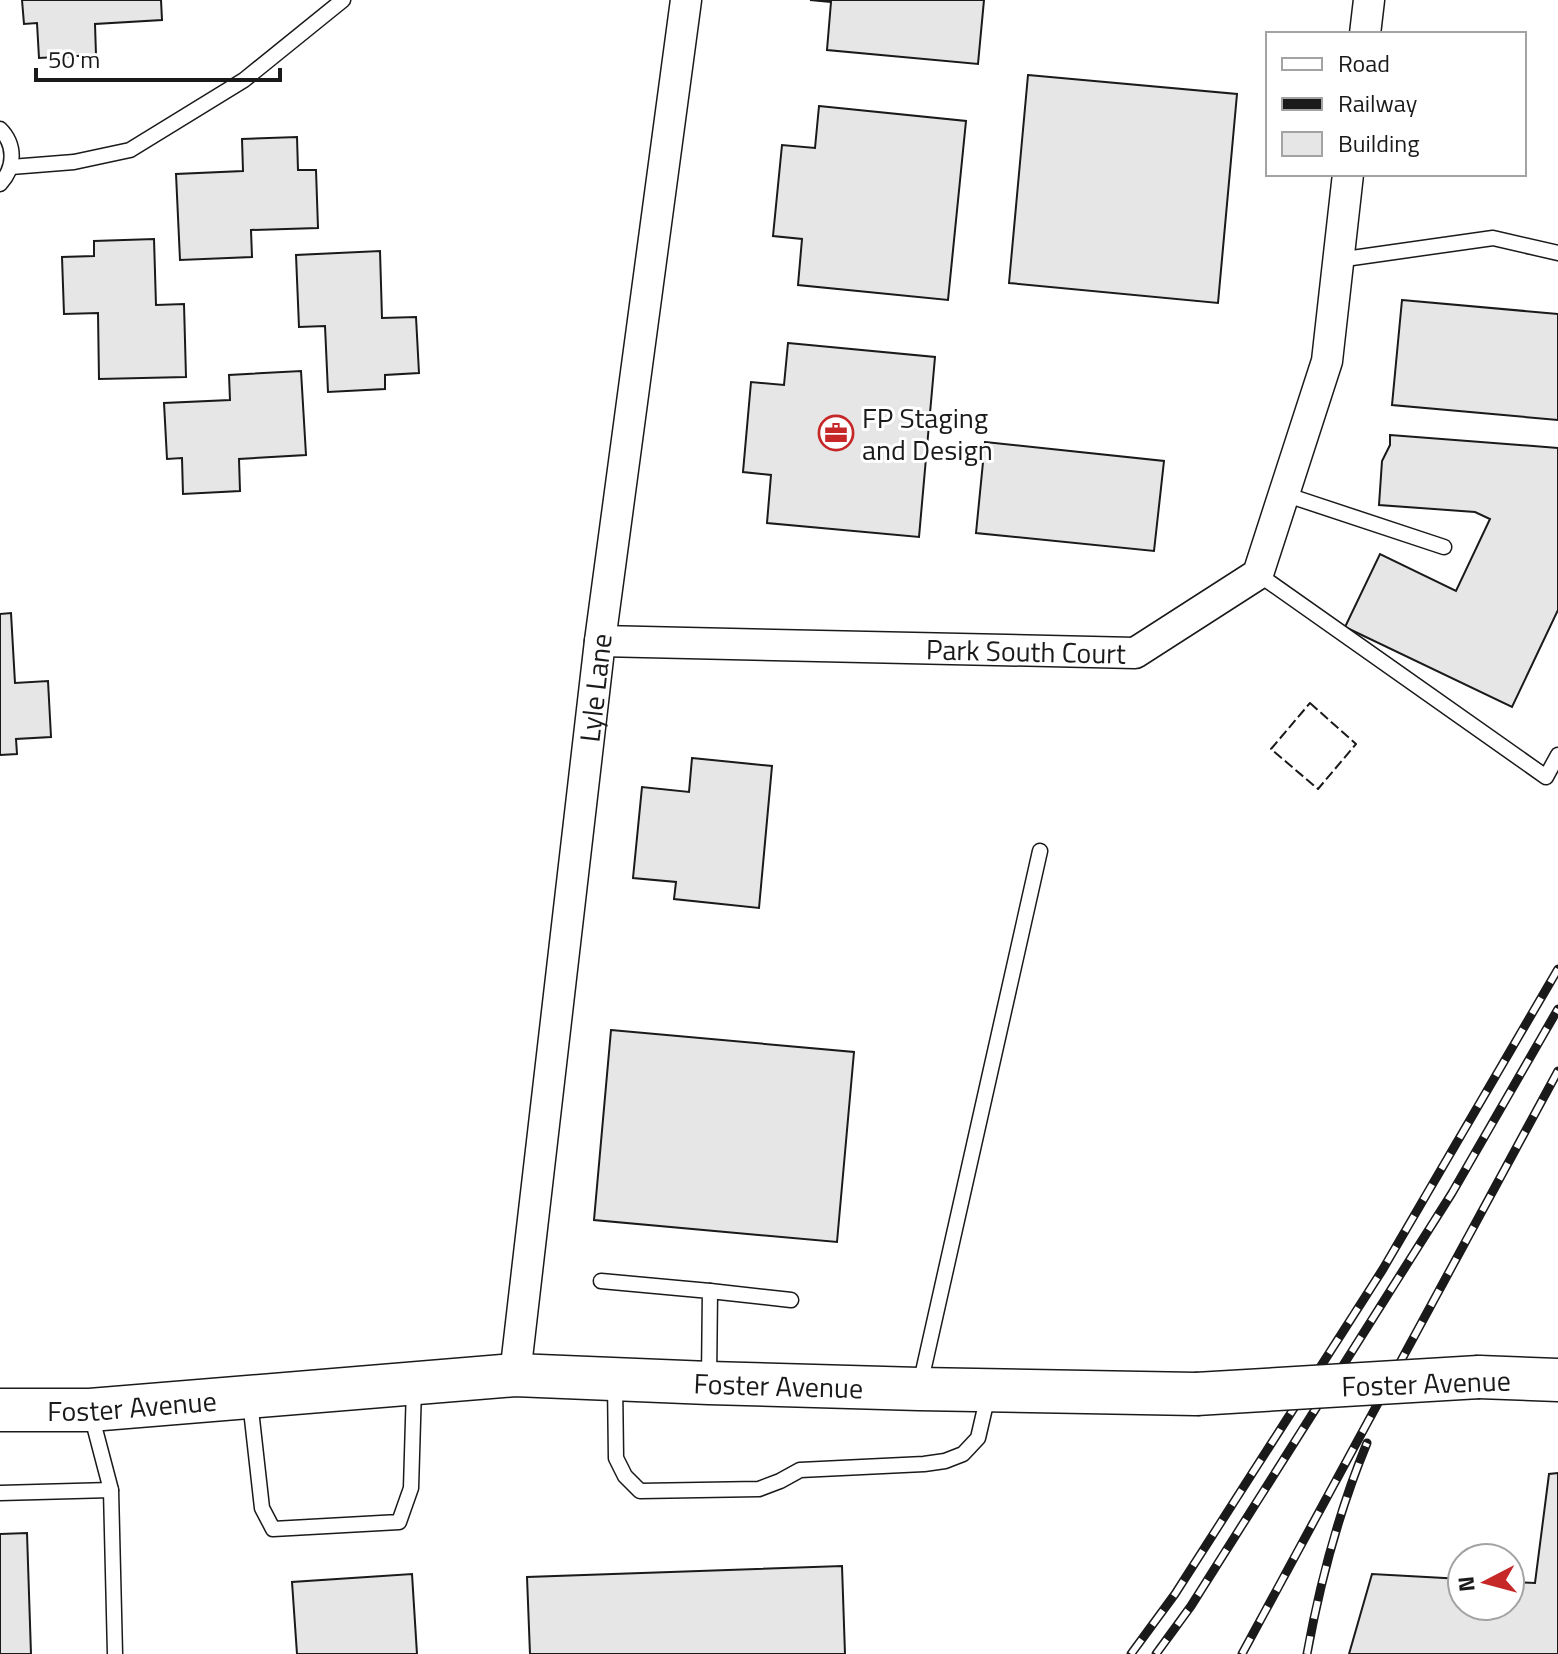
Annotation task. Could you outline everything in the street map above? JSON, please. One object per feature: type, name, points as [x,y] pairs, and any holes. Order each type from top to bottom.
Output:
[{"type":"main road","name":"Foster Avenue","points":[[0,1410],[90,1410],[515,1375],[919,1389],[1196,1394],[1479,1377],[1558,1380]]},
{"type":"street","name":"Lyle Lane","points":[[515,1375],[600,641],[686,0]]},
{"type":"street","points":[[1365,32],[1369,0]]},
{"type":"street","points":[[1258,574],[1327,361],[1348,176]]},
{"type":"street","name":"Park South Court","points":[[600,641],[1135,653],[1258,574]]},
{"type":"lane","points":[[11,167],[74,162],[130,150],[244,80],[343,0]]},
{"type":"lane","points":[[0,129],[10,143],[13,155],[11,167],[0,184]]},
{"type":"lane","points":[[1338,260],[1493,238],[1558,253]]},
{"type":"lane","points":[[1284,494],[1444,547]]},
{"type":"lane","points":[[1258,574],[1546,777],[1558,755]]},
{"type":"lane","points":[[919,1389],[1040,851]]},
{"type":"lane","points":[[601,1281],[791,1300]]},
{"type":"lane","points":[[709,1383],[710,1291]]},
{"type":"lane","points":[[614,1379],[616,1458],[625,1476],[640,1491],[759,1489],[800,1470],[945,1461],[963,1454],[978,1438],[989,1390]]},
{"type":"lane","points":[[250,1396],[262,1508],[273,1529],[399,1522],[411,1488],[414,1383]]},
{"type":"lane","points":[[90,1410],[111,1490],[115,1654]]},
{"type":"lane","points":[[0,1493],[111,1490]]},
{"type":"building","points":[[22,0],[161,0],[162,20],[95,24],[96,55],[39,58],[37,23],[24,24]]},
{"type":"building","points":[[810,0],[984,0],[978,64],[827,50],[831,2]]},
{"type":"building","points":[[1028,75],[1237,94],[1218,303],[1009,283]]},
{"type":"building","points":[[819,106],[966,121],[948,300],[798,285],[802,239],[773,236],[782,145],[815,148]]},
{"type":"building","points":[[297,137],[298,170],[316,170],[318,228],[251,230],[252,257],[180,260],[176,174],[243,171],[242,139]]},
{"type":"building","points":[[154,239],[156,305],[184,304],[186,377],[99,379],[98,313],[64,314],[62,257],[94,256],[94,241]]},
{"type":"building","points":[[380,251],[382,318],[416,317],[419,373],[385,375],[385,389],[328,392],[325,326],[299,327],[296,255]]},
{"type":"building","points":[[1402,300],[1558,314],[1558,420],[1392,405]]},
{"type":"building","points":[[788,343],[935,357],[919,537],[767,523],[771,475],[743,472],[751,382],[784,385]]},
{"type":"building","points":[[301,371],[306,455],[239,459],[240,491],[183,494],[182,458],[167,459],[164,403],[230,400],[229,375]]},
{"type":"building","points":[[1390,435],[1558,448],[1558,610],[1512,707],[1345,627],[1380,554],[1456,591],[1490,519],[1475,512],[1379,505],[1382,461],[1390,445]]},
{"type":"building","points":[[985,442],[1164,461],[1154,551],[976,533]]},
{"type":"building","points":[[11,613],[15,683],[48,681],[51,737],[16,739],[17,754],[0,755],[0,614]]},
{"type":"building","points":[[692,758],[772,766],[759,908],[674,899],[676,882],[633,878],[642,787],[689,792]]},
{"type":"building","points":[[611,1030],[854,1052],[837,1242],[594,1220]]},
{"type":"building","points":[[1558,1473],[1558,1654],[1349,1654],[1372,1574],[1446,1578],[1446,1622],[1526,1622],[1526,1583],[1535,1583],[1549,1474]]},
{"type":"building","points":[[27,1533],[31,1654],[0,1654],[0,1534]]},
{"type":"building","points":[[842,1566],[845,1654],[530,1654],[527,1577]]},
{"type":"building","points":[[412,1574],[417,1654],[297,1654],[292,1582]]},
{"type":"railway","points":[[1131,1654],[1175,1594],[1383,1269],[1558,969]]},
{"type":"railway","points":[[1156,1654],[1191,1606],[1452,1193],[1558,1009]]},
{"type":"railway","points":[[1242,1654],[1558,1071]]},
{"type":"railway","points":[[1307,1654],[1331,1547],[1367,1443]]},
{"type":"fence","points":[[1310,703],[1356,744],[1318,789],[1271,749],[1310,703]]},
{"type":"place","name":"FP Staging and Design","points":[[836,433]]}]
